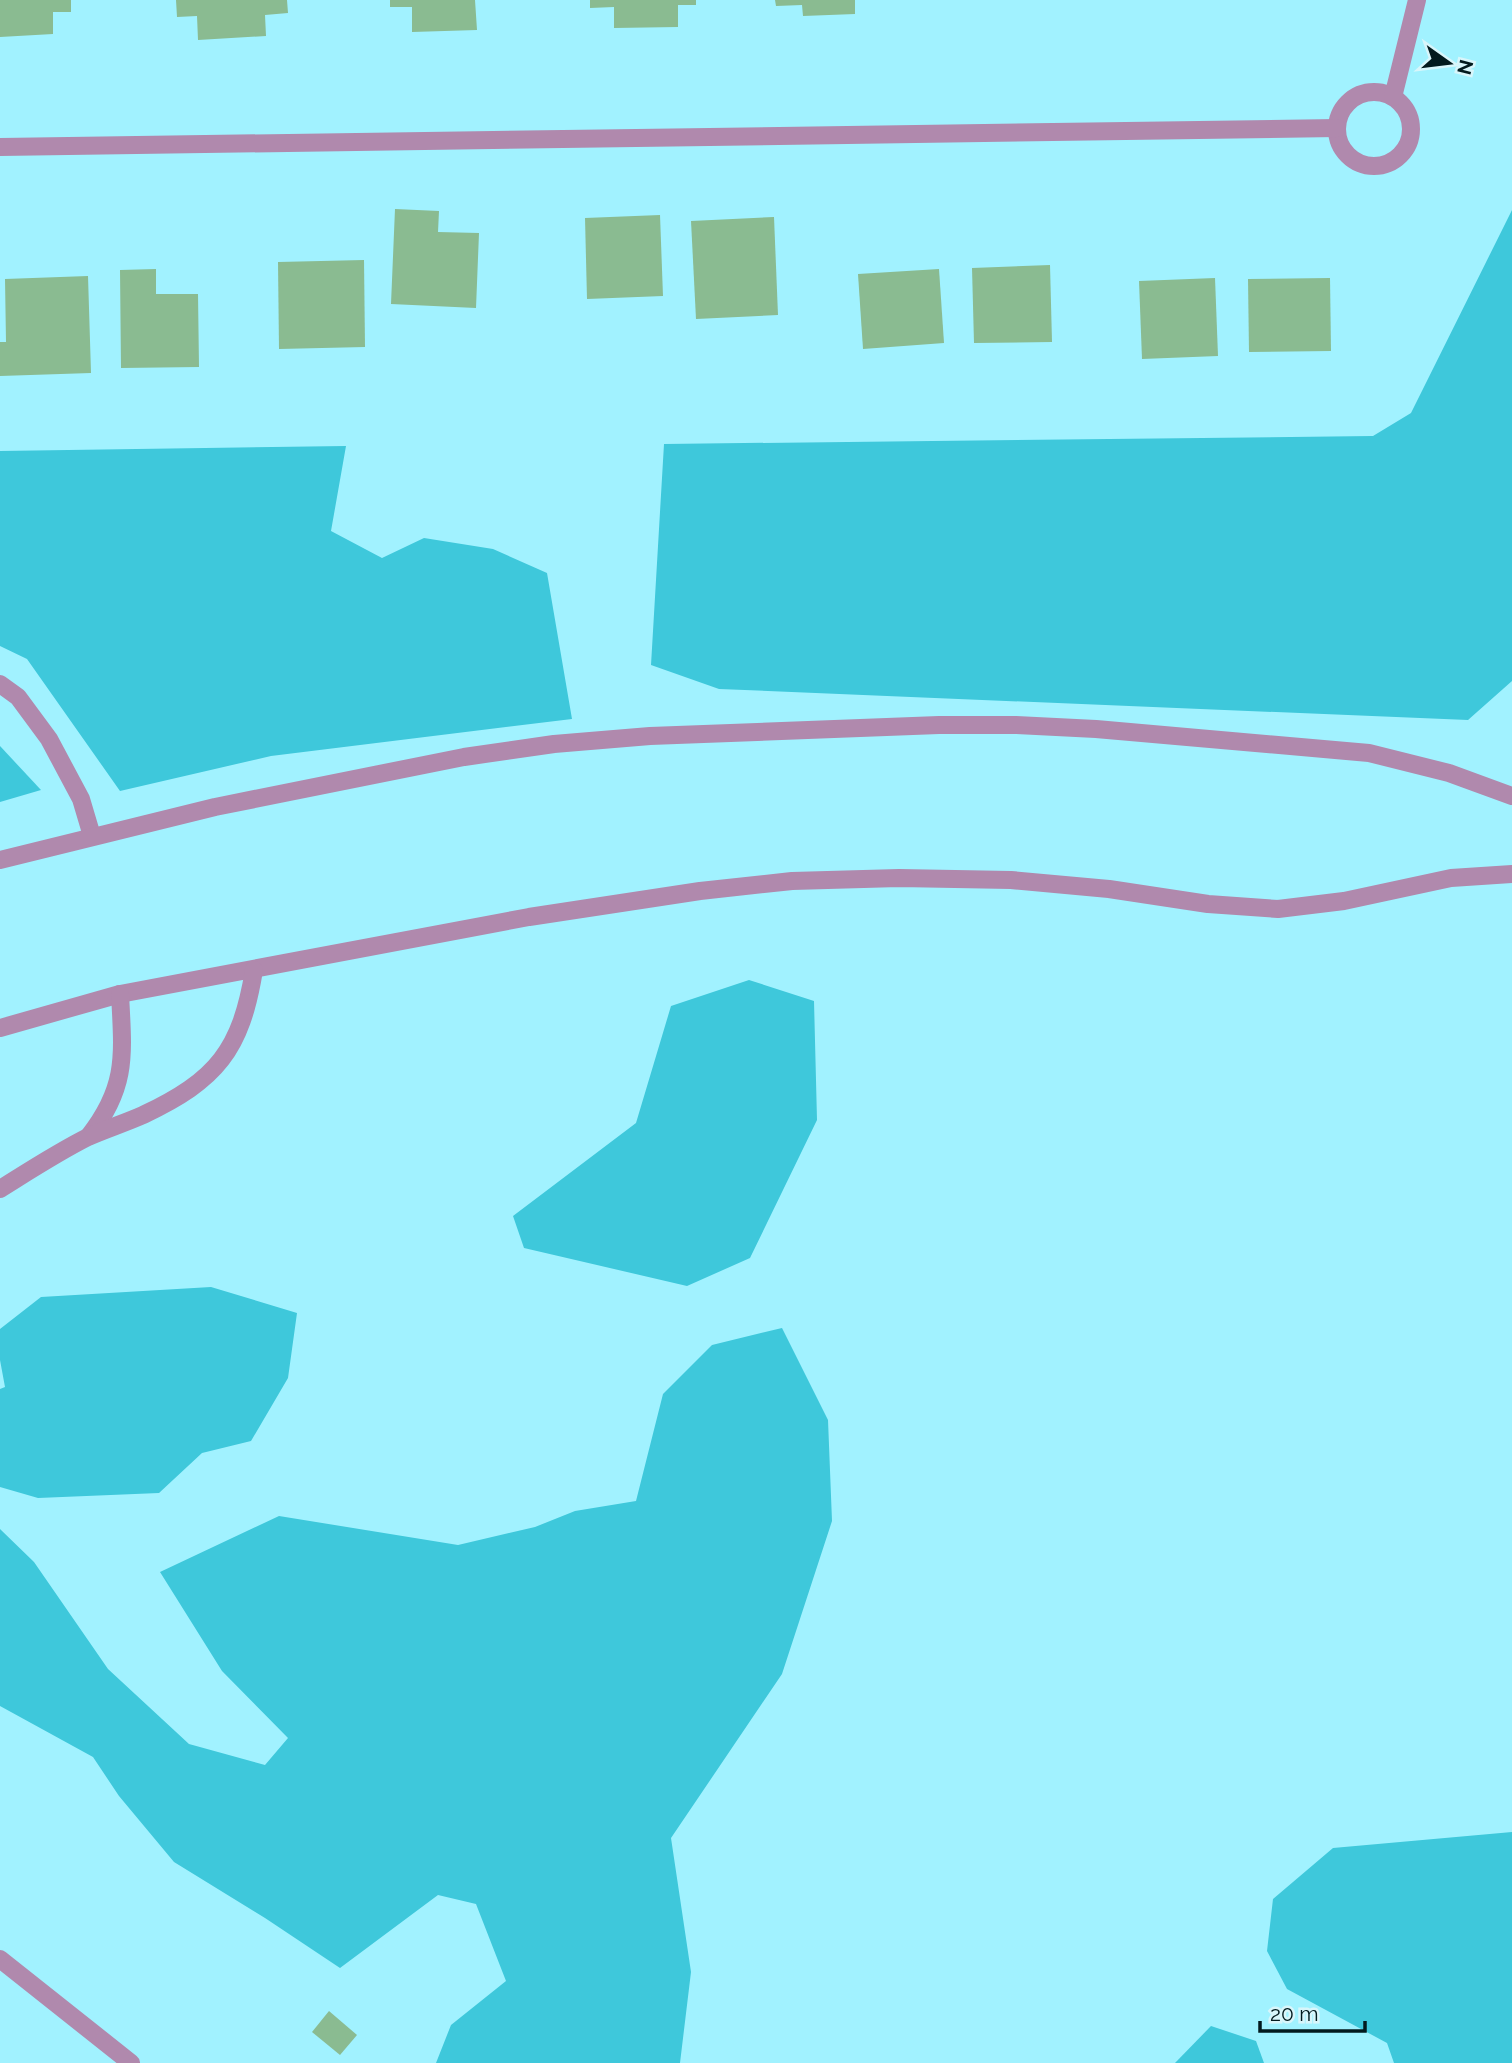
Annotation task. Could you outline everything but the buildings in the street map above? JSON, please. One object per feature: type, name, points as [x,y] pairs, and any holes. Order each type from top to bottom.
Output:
[{"type":"street","points":[[1393,97],[1417,0]]},
{"type":"street","points":[[1368,92],[1393,97],[1403,105],[1409,117],[1411,129],[1404,151],[1385,164],[1374,166],[1352,159],[1339,140],[1337,128],[1347,105],[1368,92]]},
{"type":"street","points":[[0,147],[1337,128]]},
{"type":"street","points":[[0,684],[18,697],[48,739],[81,799],[92,836]]},
{"type":"street","points":[[0,860],[215,807],[508,750],[650,736],[939,725],[1096,729],[1344,749],[1421,765],[1512,796]]},
{"type":"street","points":[[0,1028],[120,994],[529,917],[700,891],[792,881],[899,878],[1011,880],[1110,889],[1221,905],[1278,909],[1344,901],[1451,878],[1512,874]]},
{"type":"street","points":[[0,1189],[88,1137],[142,1115],[200,1081],[221,1062],[233,1046],[242,1026],[254,970]]},
{"type":"street","points":[[88,1137],[106,1113],[118,1085],[122,1064],[120,994]]},
{"type":"street","points":[[0,1959],[131,2063]]},
{"type":"shaded area","points":[[1512,210],[1512,681],[1468,720],[719,689],[651,665],[664,444],[1373,436],[1411,413]]},
{"type":"shaded area","points":[[346,446],[331,531],[382,558],[424,538],[493,549],[547,573],[572,719],[271,756],[120,791],[27,659],[0,646],[0,451]]},
{"type":"shaded area","points":[[0,746],[41,790],[0,802]]},
{"type":"shaded area","points":[[749,980],[814,1001],[817,1120],[750,1258],[687,1286],[524,1248],[513,1216],[636,1123],[671,1006]]},
{"type":"shaded area","points":[[211,1287],[297,1313],[288,1378],[251,1441],[202,1453],[159,1493],[38,1498],[0,1487],[0,1389],[5,1387],[0,1360],[0,1329],[41,1297]]},
{"type":"shaded area","points":[[782,1328],[828,1420],[832,1521],[782,1674],[671,1838],[691,1972],[680,2063],[436,2063],[451,2025],[506,1981],[476,1904],[438,1895],[340,1968],[174,1862],[119,1796],[93,1757],[0,1706],[0,1529],[34,1562],[108,1669],[189,1744],[265,1765],[288,1738],[222,1671],[160,1572],[279,1516],[458,1545],[535,1527],[575,1511],[636,1501],[663,1394],[712,1345]]},
{"type":"shaded area","points":[[1512,1832],[1512,2063],[1394,2063],[1387,2043],[1287,1989],[1267,1951],[1273,1899],[1333,1848]]},
{"type":"shaded area","points":[[1211,2026],[1256,2041],[1264,2063],[1175,2063]]}]
